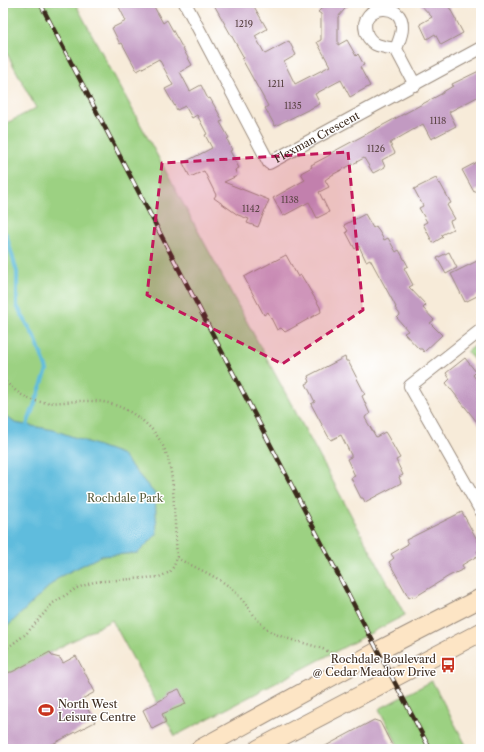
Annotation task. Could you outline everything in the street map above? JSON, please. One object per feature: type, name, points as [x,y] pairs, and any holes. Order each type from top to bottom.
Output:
[{"type":"main road","points":[[200,749],[345,669],[481,598]]},
{"type":"main road","points":[[258,749],[481,632]]},
{"type":"street","name":"Flexman Crescent","points":[[185,3],[269,163],[481,48]]},
{"type":"street","points":[[396,49],[415,85]]},
{"type":"street","points":[[481,330],[410,386],[481,511]]},
{"type":"path","points":[[3,379],[12,388],[26,398],[39,402],[94,400],[112,404],[138,417],[154,431],[167,454],[171,467],[176,558],[174,566],[170,572],[159,577],[94,582],[77,588],[53,603],[26,634],[3,651]]},
{"type":"path","points":[[176,558],[217,579],[237,593],[262,624],[270,631],[293,640],[321,648],[338,656],[345,669]]},
{"type":"highlighted area","points":[[348,152],[363,310],[282,364],[147,295],[162,163]]},
{"type":"green space","name":"Rochdale Park","points":[[3,3],[75,3],[405,615],[175,736],[112,620],[3,677],[3,125],[36,108],[3,46]]},
{"type":"green space","points":[[481,341],[481,368],[467,352]]},
{"type":"green space","points":[[432,681],[468,749],[400,749],[379,709]]},
{"type":"water","points":[[3,414],[15,423],[54,430],[121,454],[155,494],[157,534],[138,553],[101,556],[59,577],[10,624],[3,628]]},
{"type":"building","points":[[117,3],[152,3],[163,23],[167,20],[192,65],[180,72],[190,91],[201,85],[208,99],[210,98],[223,121],[220,122],[229,138],[227,139],[232,150],[230,151],[239,168],[235,170],[237,176],[224,182],[269,200],[258,227],[247,223],[249,219],[238,215],[214,198],[216,195],[204,171],[190,177],[183,163],[212,148],[205,135],[207,134],[197,115],[192,118],[185,106],[177,110],[165,89],[173,85],[159,59],[137,71],[112,28],[126,21]]},
{"type":"building","points":[[213,3],[252,3],[267,29],[255,36],[265,54],[289,41],[296,55],[284,62],[295,84],[330,66],[317,42],[321,40],[321,14],[318,12],[327,3],[350,3],[338,17],[338,45],[347,40],[356,56],[358,54],[364,65],[360,67],[370,86],[350,97],[341,80],[315,94],[320,104],[275,126],[265,108],[268,106],[242,59],[244,58]]},
{"type":"building","points":[[419,3],[447,3],[463,33],[441,45],[435,34],[427,39],[420,24],[432,17]]},
{"type":"building","points":[[481,70],[481,95],[449,112],[456,126],[431,139],[423,124],[390,143],[395,153],[382,160],[385,167],[373,173],[364,158],[332,175],[325,180],[329,187],[319,192],[329,212],[317,218],[309,202],[283,216],[273,198],[305,180],[301,173],[312,167],[311,165],[443,93],[453,86],[452,84]]},
{"type":"building","points":[[481,160],[481,188],[474,192],[462,170]]},
{"type":"building","points":[[436,178],[451,203],[447,205],[455,219],[450,221],[453,229],[441,235],[443,237],[433,243],[423,224],[427,222],[419,208],[423,206],[414,189]]},
{"type":"building","points":[[365,214],[373,228],[376,226],[384,240],[388,238],[396,252],[399,250],[408,266],[404,268],[413,285],[409,287],[426,305],[423,308],[434,320],[430,323],[442,335],[424,352],[422,349],[419,349],[404,333],[408,331],[397,318],[400,315],[370,259],[366,261],[359,246],[355,249],[346,232],[348,231],[344,225]]},
{"type":"building","points":[[449,252],[457,268],[446,274],[437,258]]},
{"type":"building","points":[[286,255],[298,277],[301,275],[320,307],[321,312],[285,332],[281,328],[277,330],[268,312],[264,315],[244,277]]},
{"type":"building","points":[[481,259],[481,294],[465,302],[451,274]]},
{"type":"building","points":[[345,357],[365,394],[362,396],[370,414],[365,418],[376,437],[385,432],[387,435],[400,458],[396,460],[403,475],[399,477],[401,483],[365,502],[363,498],[361,498],[351,478],[355,476],[347,459],[351,457],[351,455],[341,435],[331,440],[328,436],[311,404],[315,402],[306,384],[310,382],[308,376]]},
{"type":"building","points":[[465,358],[476,372],[473,375],[481,386],[481,427],[446,383],[450,379],[446,373]]},
{"type":"building","points":[[462,512],[481,547],[481,549],[477,551],[479,555],[462,565],[464,569],[449,576],[415,597],[412,596],[409,598],[389,562],[394,558],[391,554],[408,544],[406,540]]},
{"type":"building","name":"North West Leisure Centre","points":[[50,652],[52,656],[60,658],[63,663],[76,656],[95,692],[82,699],[95,722],[43,749],[3,749],[3,675],[12,672]]},
{"type":"building","points":[[179,689],[186,704],[162,714],[166,722],[152,729],[143,710],[168,696],[167,694]]},
{"type":"building","points":[[374,720],[380,722],[394,749],[320,749]]},
{"type":"waterway","points":[[6,234],[17,272],[17,306],[36,340],[47,370],[27,425]]},
{"type":"railway","points":[[40,3],[430,749]]},
{"type":"place","name":"Rochdale Boulevard @ Cedar Meadow Drive","points":[[448,665]]},
{"type":"place","name":"North West Leisure Centre","points":[[46,710]]}]
